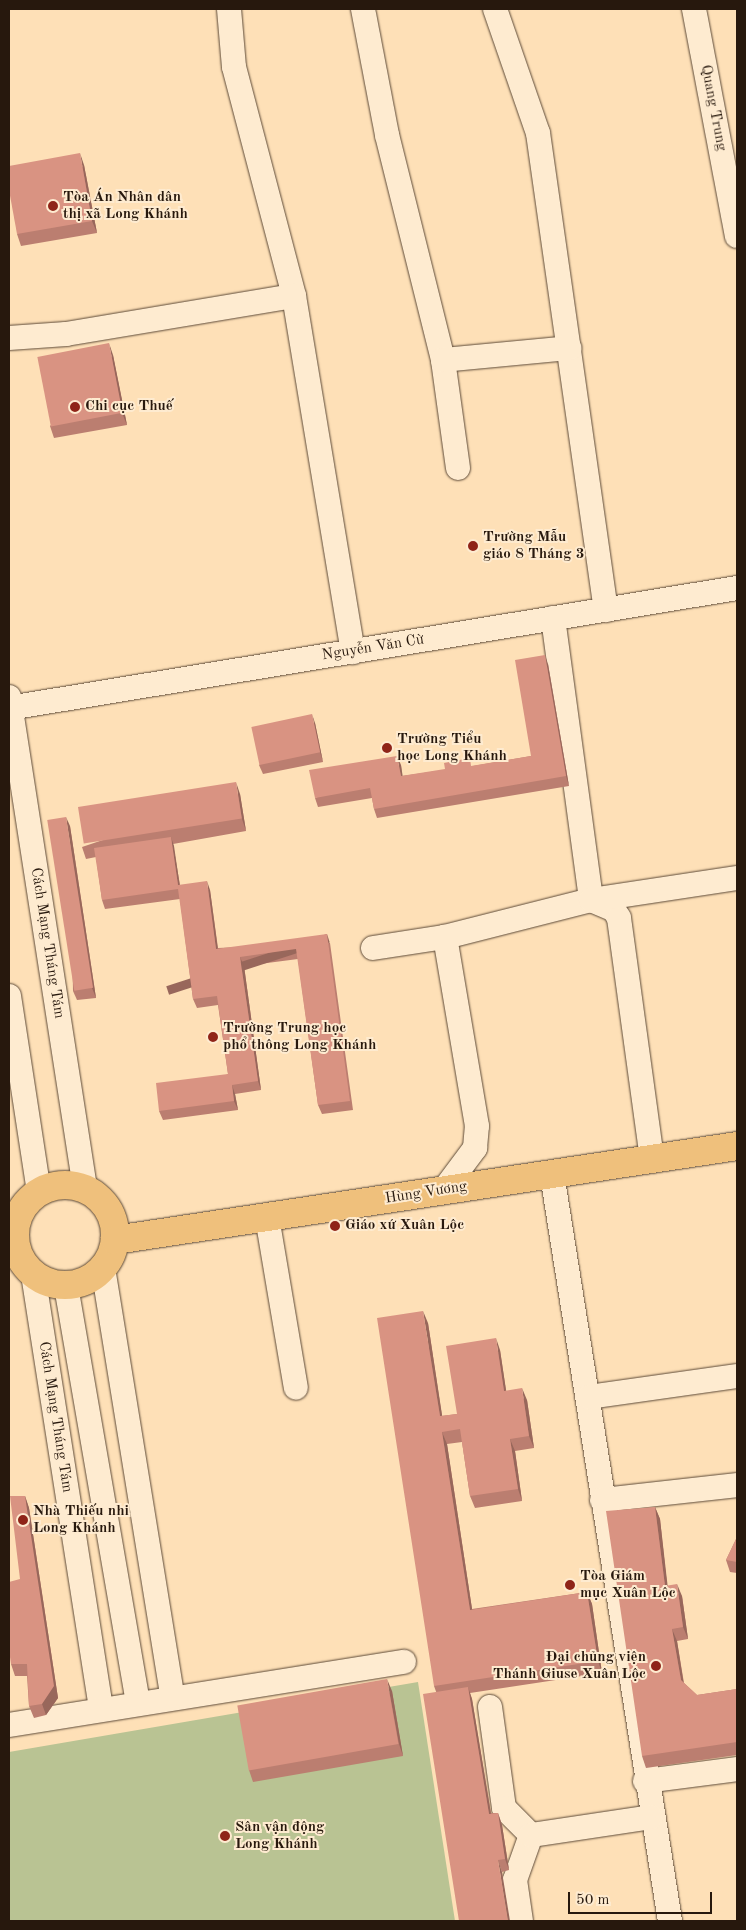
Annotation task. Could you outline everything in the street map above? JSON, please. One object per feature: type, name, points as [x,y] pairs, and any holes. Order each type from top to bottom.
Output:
[{"type":"main road","name":"Hùng Vương","points":[[115,1240],[737,1146]]},
{"type":"main road","points":[[62,1185],[85,1189],[106,1207],[115,1240],[104,1268],[93,1277],[66,1286],[33,1274],[12,1248],[15,1226],[23,1206],[39,1191],[62,1185]]},
{"type":"street","points":[[229,9],[234,67],[294,296],[354,652]]},
{"type":"street","points":[[363,9],[388,135],[444,360],[458,468]]},
{"type":"street","points":[[494,9],[538,133],[606,610]]},
{"type":"street","name":"Quang Trung","points":[[694,9],[737,236]]},
{"type":"street","points":[[9,338],[66,334],[294,296]]},
{"type":"street","points":[[444,360],[569,348]]},
{"type":"street","name":"Nguyễn Văn Cừ","points":[[9,704],[354,652],[737,588]]},
{"type":"street","points":[[553,618],[591,900]]},
{"type":"street","name":"Cách Mạng Tháng Tám","points":[[9,704],[85,1189]]},
{"type":"street","points":[[373,948],[445,937],[591,900],[737,878]]},
{"type":"street","points":[[591,900],[607,906],[619,918],[652,1159]]},
{"type":"street","points":[[443,1191],[475,1148],[477,1126],[445,937]]},
{"type":"street","points":[[9,996],[39,1191]]},
{"type":"street","points":[[737,1146],[737,1152]]},
{"type":"street","points":[[552,1174],[589,1398],[602,1500],[645,1781],[670,1921]]},
{"type":"street","points":[[267,1217],[296,1388]]},
{"type":"street","points":[[104,1268],[172,1696]]},
{"type":"street","name":"Cách Mạng Tháng Tám","points":[[33,1274],[101,1708]]},
{"type":"street","points":[[66,1286],[138,1701]]},
{"type":"street","points":[[589,1398],[737,1376]]},
{"type":"street","points":[[602,1500],[737,1485]]},
{"type":"street","points":[[9,1724],[138,1701],[404,1662]]},
{"type":"street","points":[[490,1707],[504,1808],[531,1835]]},
{"type":"street","points":[[645,1781],[737,1769]]},
{"type":"street","points":[[531,1835],[651,1817]]},
{"type":"street","points":[[521,1921],[515,1880],[531,1835]]},
{"type":"green space","name":"Sân vận động Long Khánh","points":[[418,1682],[455,1921],[9,1921],[9,1752]]},
{"type":"building","name":"Tòa Án Nhân dân thị xã Long Khánh","points":[[80,153],[92,221],[17,234],[9,190],[9,166]]},
{"type":"building","points":[[109,343],[123,413],[51,427],[37,357]]},
{"type":"building","points":[[545,655],[566,776],[374,809],[370,788],[315,798],[309,770],[397,756],[401,776],[445,769],[444,763],[470,758],[471,766],[531,756],[515,660]]},
{"type":"building","points":[[312,714],[320,752],[259,765],[251,727]]},
{"type":"building","points":[[236,782],[242,819],[84,844],[78,807]]},
{"type":"building","points":[[66,817],[93,988],[74,991],[47,820]]},
{"type":"building","name":"Trường Trung học phổ thông Long Khánh","points":[[171,837],[178,885],[207,881],[216,949],[327,934],[350,1101],[318,1105],[296,949],[240,957],[258,1081],[232,1085],[234,1101],[159,1111],[156,1083],[228,1074],[217,996],[193,999],[178,889],[102,900],[94,848]]},
{"type":"building","points":[[423,1311],[440,1416],[457,1414],[446,1346],[496,1338],[504,1391],[522,1388],[529,1436],[510,1439],[518,1489],[470,1496],[460,1429],[442,1432],[470,1610],[587,1592],[598,1661],[434,1686],[377,1318]]},
{"type":"building","points":[[10,1496],[25,1496],[54,1686],[42,1704],[29,1706],[27,1664],[11,1664],[9,1650],[9,1582],[20,1579]]},
{"type":"building","name":"Đại chủng viện Thánh Giuse Xuân Lộc","points":[[655,1507],[665,1586],[677,1584],[683,1627],[672,1629],[681,1680],[697,1695],[737,1689],[737,1742],[642,1756],[606,1511]]},
{"type":"building","points":[[737,1537],[737,1562],[726,1560]]},
{"type":"building","points":[[387,1679],[398,1744],[249,1770],[237,1705]]},
{"type":"building","points":[[468,1687],[489,1814],[498,1813],[505,1859],[498,1860],[508,1921],[459,1921],[423,1694]]},
{"type":"place","name":"Tòa Án Nhân dân thị xã Long Khánh","points":[[53,206]]},
{"type":"place","name":"Chi cục Thuế","points":[[75,407]]},
{"type":"place","name":"Trường Mẫu giáo 8 Tháng 3","points":[[473,546]]},
{"type":"place","name":"Trường Tiểu học Long Khánh","points":[[387,748]]},
{"type":"place","name":"Trường Trung học phổ thông Long Khánh","points":[[213,1037]]},
{"type":"place","name":"Giáo xứ Xuân Lộc","points":[[335,1226]]},
{"type":"place","name":"Nhà Thiếu nhi Long Khánh","points":[[23,1520]]},
{"type":"place","name":"Tòa Giám mục Xuân Lộc","points":[[570,1585]]},
{"type":"place","name":"Đại chủng viện Thánh Giuse Xuân Lộc","points":[[656,1666]]},
{"type":"place","name":"Sân vận động Long Khánh","points":[[225,1836]]}]
